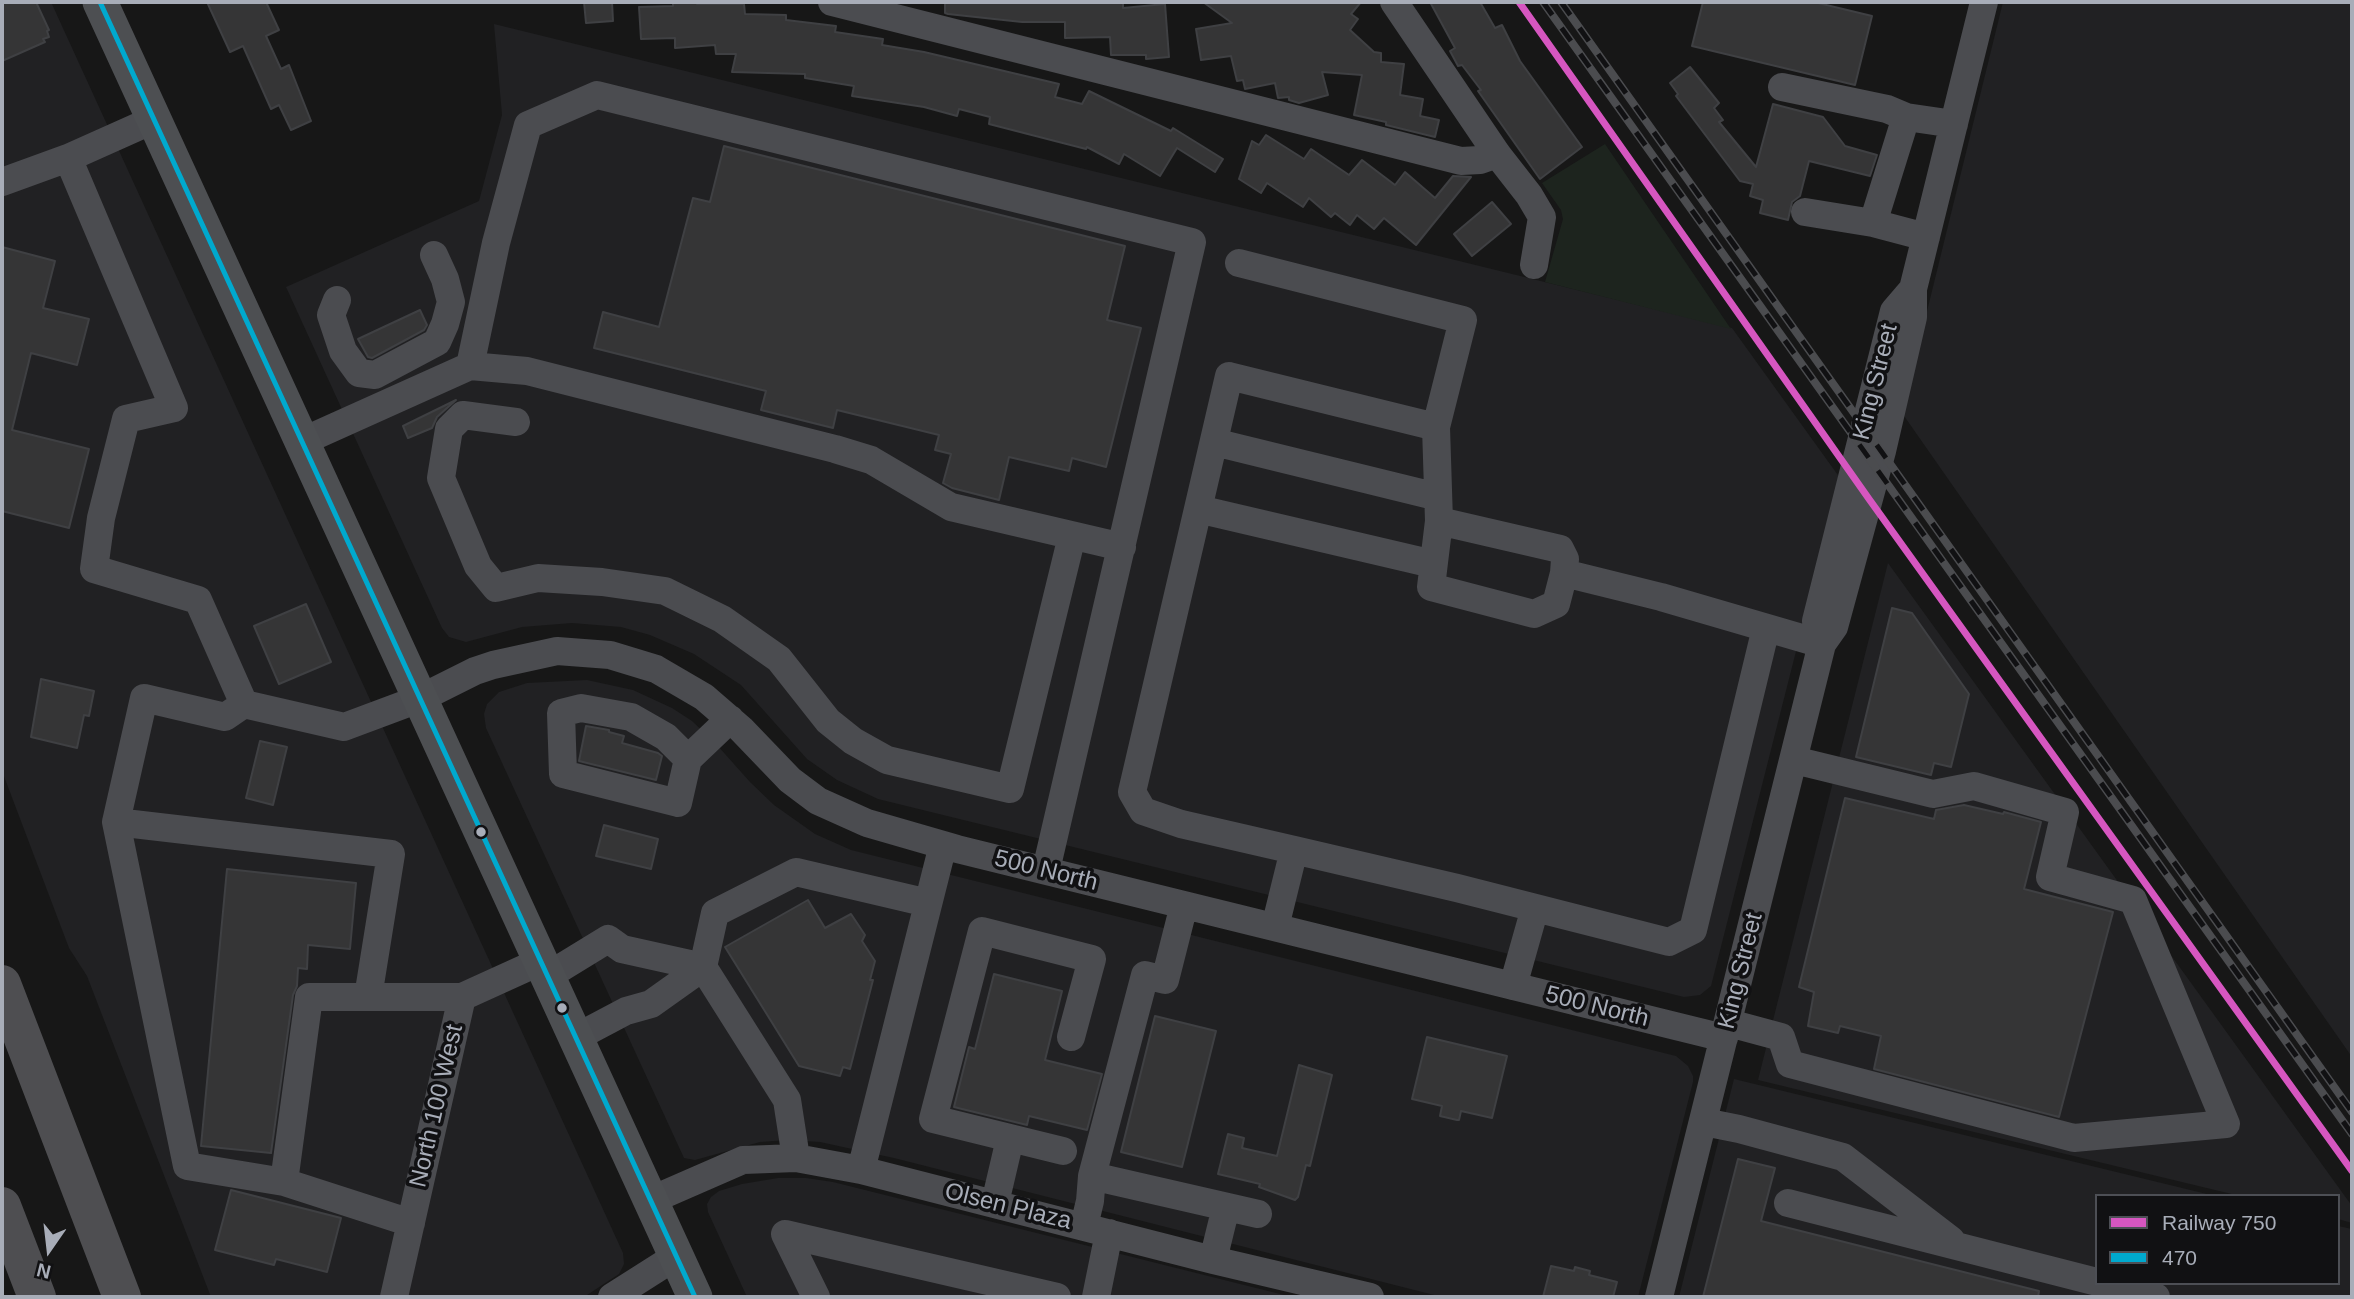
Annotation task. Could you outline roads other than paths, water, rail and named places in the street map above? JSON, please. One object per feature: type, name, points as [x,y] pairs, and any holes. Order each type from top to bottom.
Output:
[{"type":"highway","points":[[2,984],[122,1297]]},
{"type":"highway","points":[[2,1206],[37,1297]]},
{"type":"main road","points":[[104,3],[153,121],[695,1297]]},
{"type":"street","points":[[832,2],[1461,161],[1480,160],[1497,153]]},
{"type":"street","points":[[1394,2],[1542,217],[1534,265]]},
{"type":"street","name":"King Street","points":[[1659,1297],[1822,644],[1834,626],[1882,452],[1913,317],[1913,289],[1984,2]]},
{"type":"street","points":[[1782,87],[1887,109],[1906,117],[1954,124]]},
{"type":"street","points":[[470,366],[496,243],[528,125],[597,96],[1192,242],[1046,870]]},
{"type":"street","points":[[1873,223],[1906,117]]},
{"type":"street","points":[[2,182],[68,158],[153,121]]},
{"type":"street","points":[[68,158],[174,408],[126,419],[101,518],[94,569],[198,600],[244,704],[226,717],[144,698],[116,822],[187,1166],[284,1182],[411,1223]]},
{"type":"street","points":[[1805,212],[1873,223],[1926,237]]},
{"type":"street","points":[[337,300],[331,315],[343,351],[359,373],[376,375],[437,342],[451,302],[445,279],[434,255]]},
{"type":"street","points":[[1214,442],[1439,509],[1560,549],[1564,559],[1564,573],[1556,604],[1534,614],[1431,587],[1439,509],[1436,427],[1463,320],[1238,263]]},
{"type":"street","points":[[301,442],[470,366],[527,371],[835,449],[871,460],[951,507],[1122,547]]},
{"type":"street","points":[[1436,427],[1229,376],[1132,792],[1143,811],[1181,824],[1669,942],[1693,930],[1766,628]]},
{"type":"street","points":[[516,422],[463,415],[449,429],[441,478],[478,566],[496,588],[538,578],[602,582],[665,591],[722,619],[779,659],[828,721],[853,741],[887,760],[1010,789],[1072,536]]},
{"type":"street","points":[[1198,509],[1433,564]]},
{"type":"street","points":[[1564,573],[1661,597],[1822,644]]},
{"type":"street","name":"500 North","points":[[244,704],[344,727],[419,699],[475,671],[543,653],[583,652],[633,660],[689,687],[730,719],[790,780],[818,801],[867,823],[943,845],[1513,986],[1726,1030],[1781,1037],[1790,1064],[2074,1138],[2226,1124],[2133,900],[2050,877],[2065,812],[1974,786],[1933,794],[1794,760]]},
{"type":"street","points":[[688,759],[666,737],[631,718],[581,708],[561,713],[563,774],[678,803],[688,759],[730,719]]},
{"type":"street","points":[[116,822],[391,854],[368,997]]},
{"type":"street","points":[[861,1170],[943,845]]},
{"type":"street","points":[[1275,927],[1294,850]]},
{"type":"street","points":[[575,1038],[626,1011],[651,1004],[703,967],[715,913],[796,872],[929,903]]},
{"type":"street","points":[[1096,1297],[1097,1230],[1090,1201],[1092,1176],[1145,975],[1166,980],[1184,905]]},
{"type":"street","points":[[1513,986],[1535,908]]},
{"type":"street","points":[[1063,1152],[933,1119],[982,931],[1092,959],[1071,1037]]},
{"type":"street","name":"North 100 West","points":[[394,1297],[462,997],[543,970],[608,939],[622,949],[703,967]]},
{"type":"street","points":[[703,967],[787,1100],[796,1158]]},
{"type":"street","points":[[284,1182],[309,997],[462,997]]},
{"type":"street","points":[[1704,1122],[1843,1157],[1962,1248]]},
{"type":"street","points":[[995,1203],[1010,1139]]},
{"type":"street","name":"Olsen Plaza","points":[[649,1200],[743,1160],[796,1158],[861,1170],[995,1203],[1213,1260],[1295,1288],[1370,1297]]},
{"type":"street","points":[[1092,1176],[1258,1214]]},
{"type":"street","points":[[1788,1203],[2095,1282]]},
{"type":"street","points":[[1213,1260],[1226,1207]]},
{"type":"street","points":[[816,1297],[785,1234],[1058,1297]]},
{"type":"street","points":[[612,1297],[675,1257]]},
{"type":"street","points":[[2107,1285],[2155,1297]]},
{"type":"railway","points":[[1543,2],[2352,1134]]},
{"type":"railway","points":[[1561,2],[2352,1112]]},
{"type":"rail line","name":"750","points":[[1519,2],[1869,499],[2352,1171]]}]
